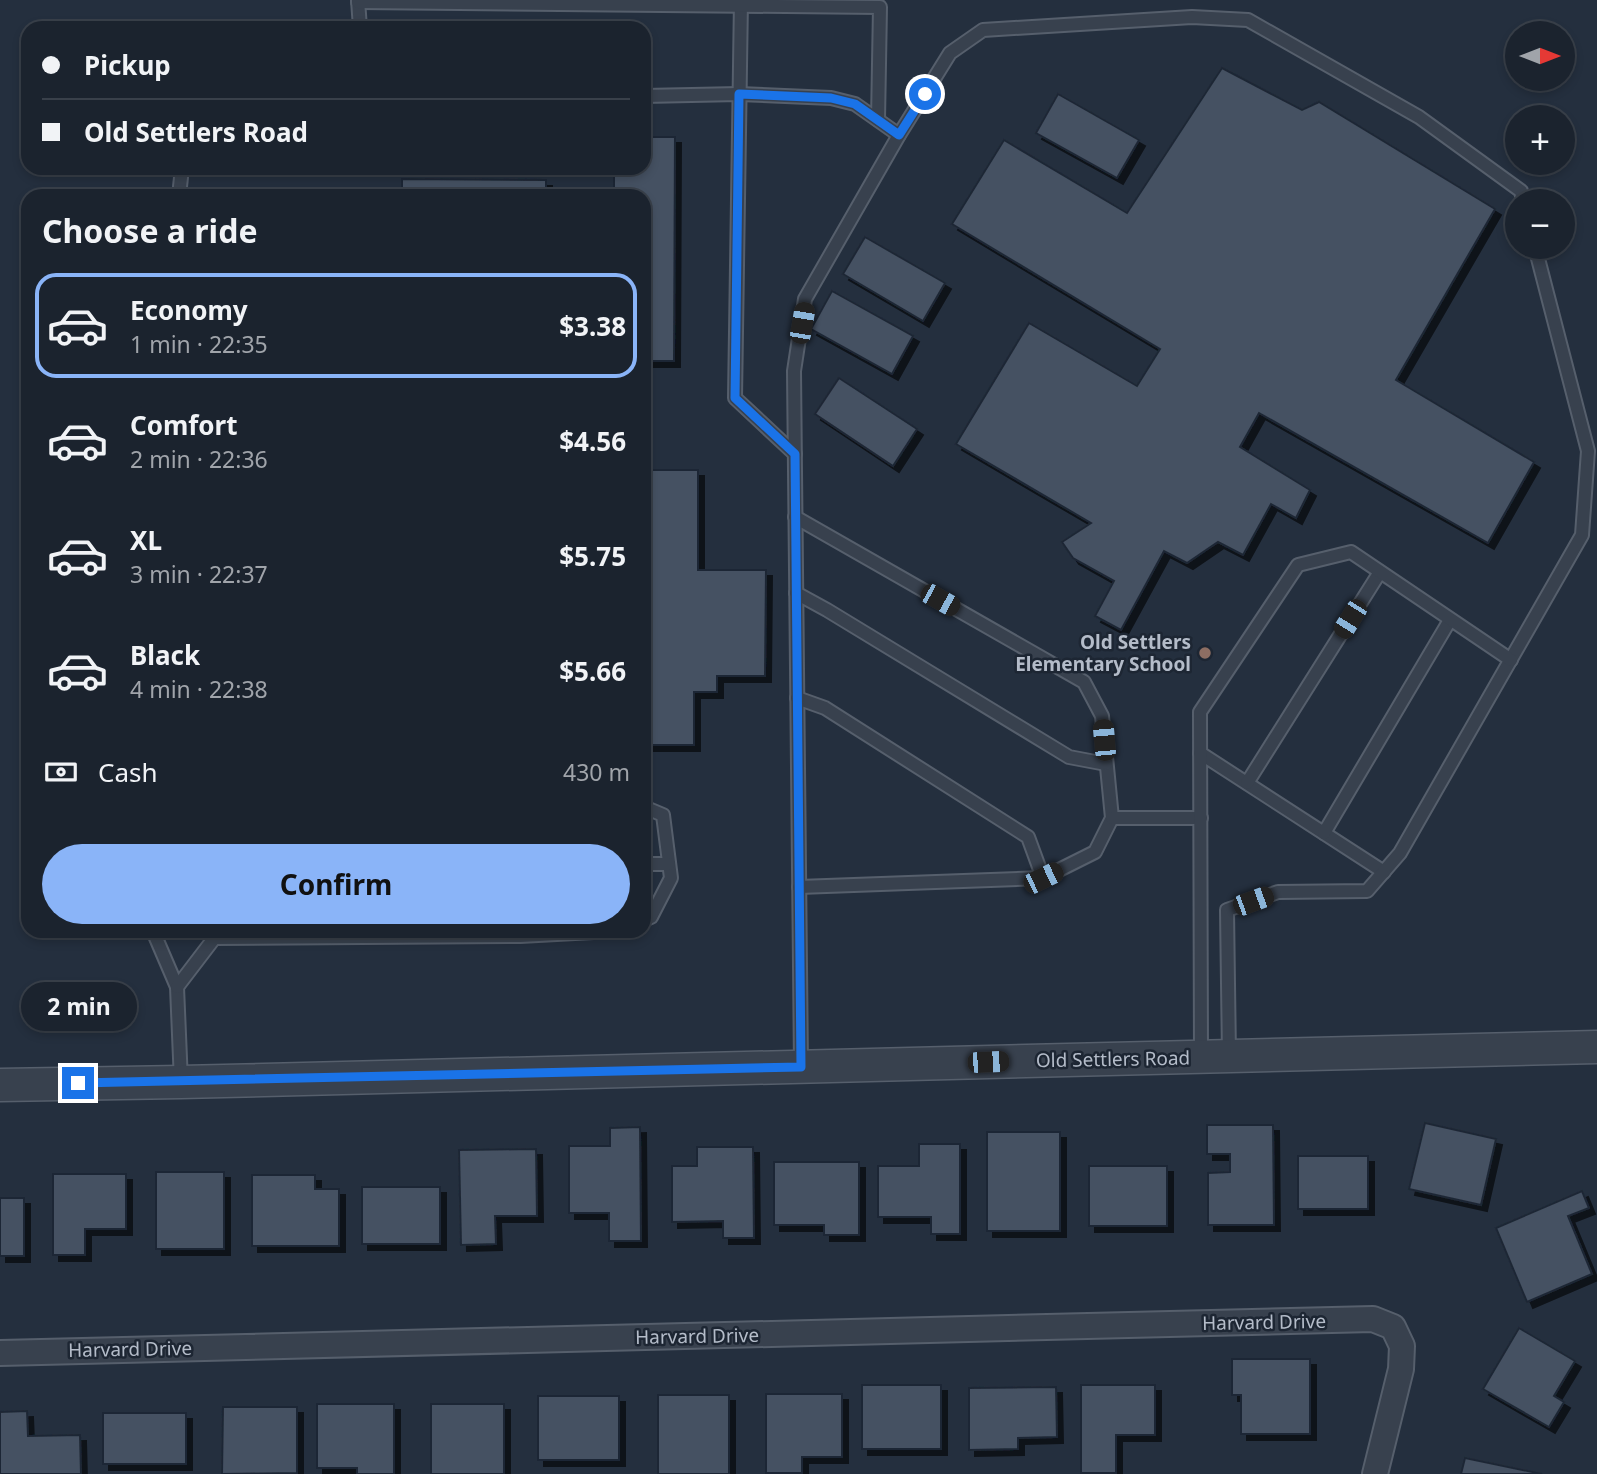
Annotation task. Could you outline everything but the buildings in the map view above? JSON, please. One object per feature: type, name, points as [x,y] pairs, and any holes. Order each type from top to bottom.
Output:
[{"type":"street","name":"Old Settlers Road","points":[[0,1085],[1597,1047]]},
{"type":"street","name":"Harvard Drive","points":[[0,1353],[1373,1319],[1393,1327],[1402,1346],[1401,1370],[1375,1474]]},
{"type":"lane","points":[[359,21],[358,1],[880,3],[878,120]]},
{"type":"lane","points":[[741,3],[735,398],[795,454]]},
{"type":"lane","points":[[801,1067],[794,371],[806,299],[899,135],[950,53],[983,30],[1192,17],[1248,20],[1419,117],[1518,189]]},
{"type":"lane","points":[[651,96],[739,94],[831,98],[855,104],[899,135]]},
{"type":"lane","points":[[1215,1057],[1227,910],[1278,892],[1367,891],[1400,853],[1583,535],[1588,451],[1538,259]]},
{"type":"lane","points":[[795,517],[1084,682],[1102,716],[1112,818],[1095,852],[1043,878],[799,887]]},
{"type":"lane","points":[[1215,1057],[1201,818],[1200,712],[1298,565],[1351,552],[1511,660]]},
{"type":"lane","points":[[1247,783],[1380,572]]},
{"type":"lane","points":[[796,593],[1069,757],[1107,764]]},
{"type":"lane","points":[[1324,834],[1450,620]]},
{"type":"lane","points":[[797,698],[825,708],[1028,837],[1043,878]]},
{"type":"lane","points":[[1200,753],[1384,872]]},
{"type":"lane","points":[[651,810],[663,815],[671,878],[651,917]]},
{"type":"lane","points":[[1112,818],[1201,818]]},
{"type":"lane","points":[[651,864],[669,864]]},
{"type":"lane","points":[[156,938],[177,987],[181,1082]]},
{"type":"lane","points":[[177,987],[215,938]]},
{"type":"place","name":"Old Settlers Elementary School","points":[[1205,653]]},
{"type":"route","points":[[78,1083],[801,1067],[795,454],[735,398],[739,94],[842,100],[855,104],[899,135],[925,94]]}]
